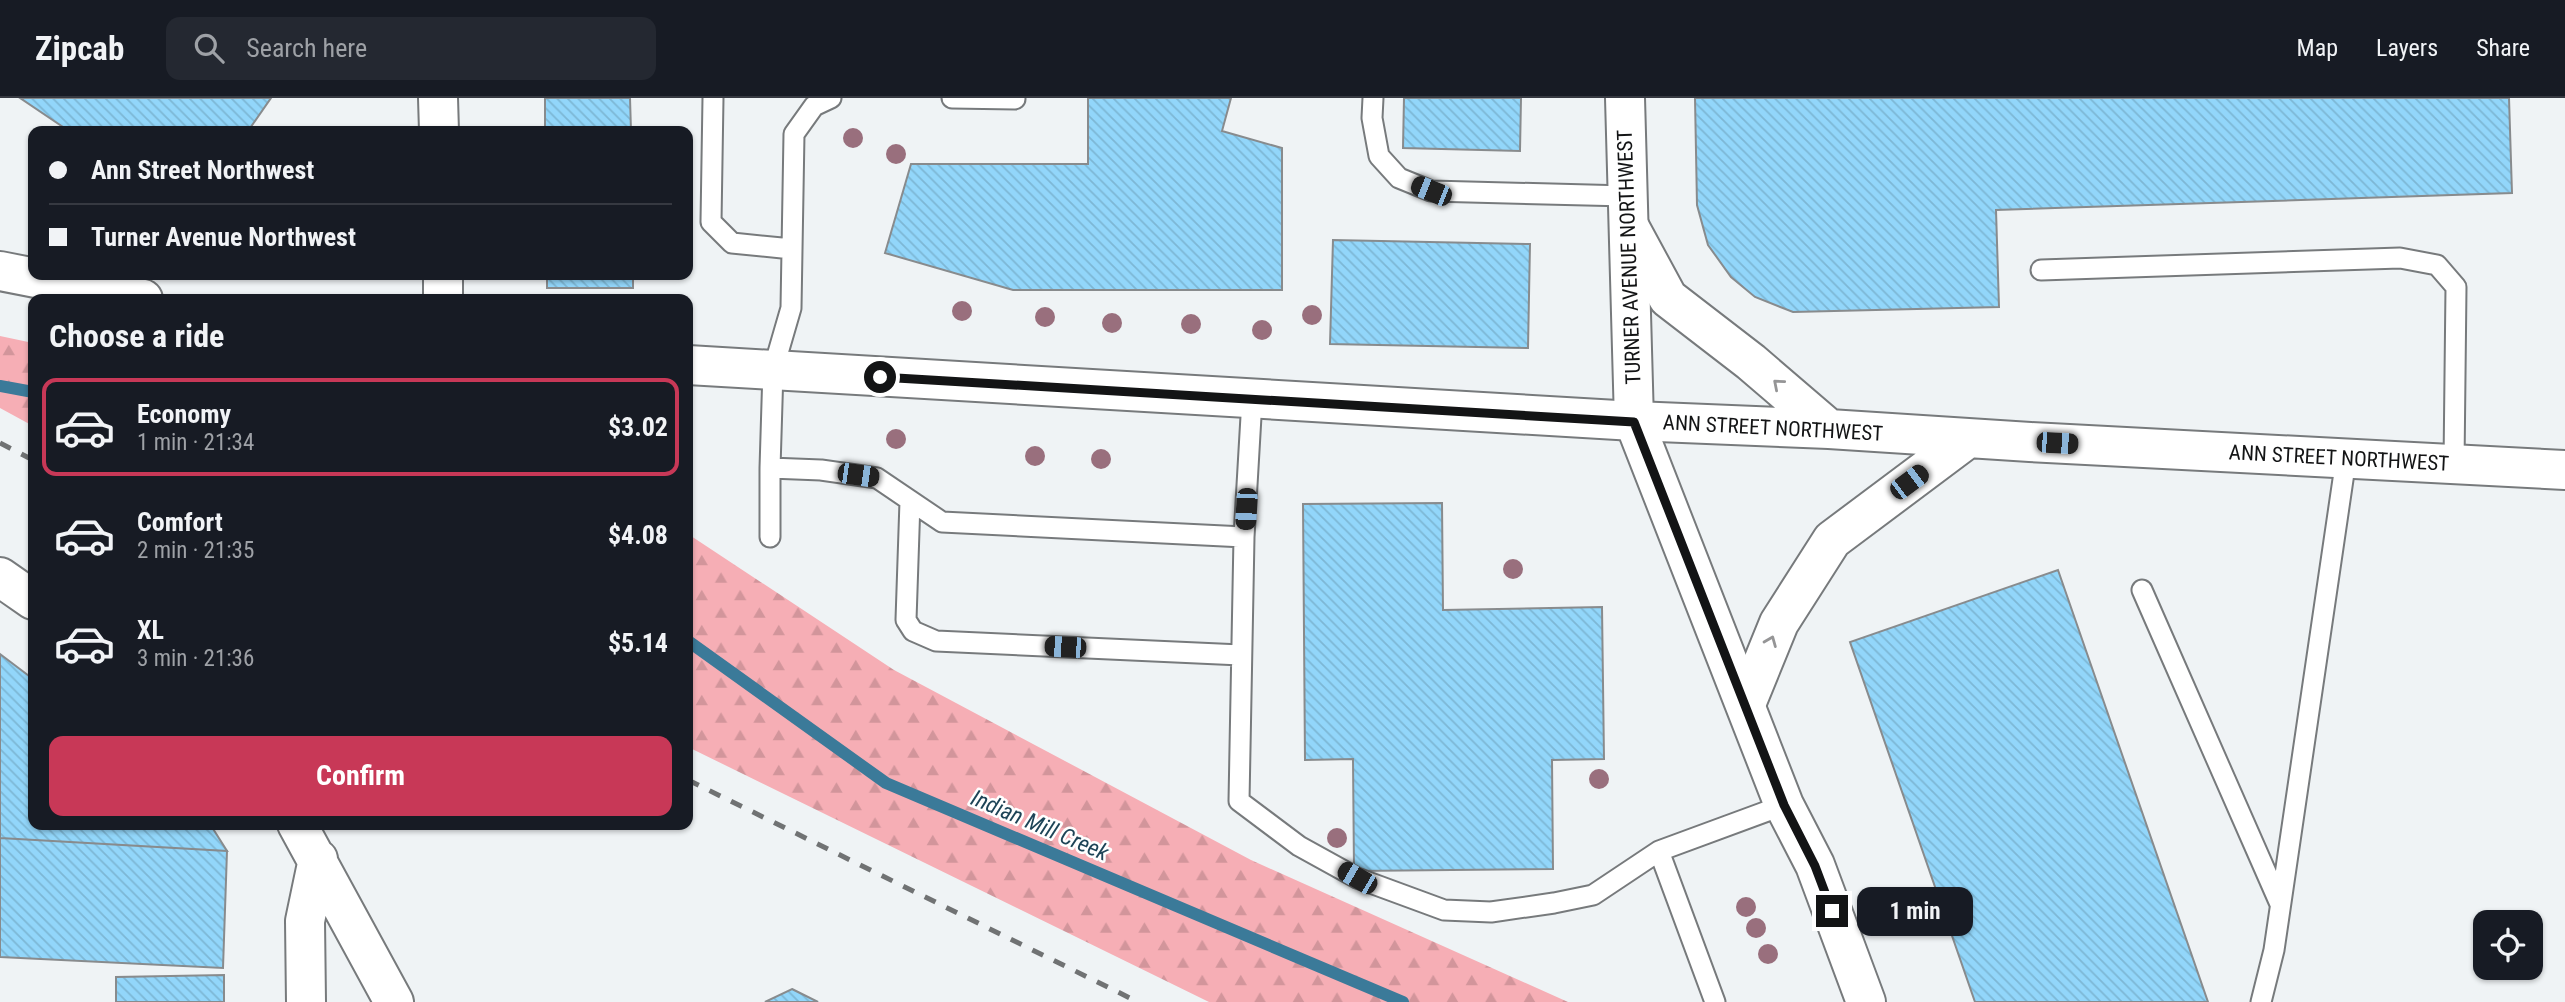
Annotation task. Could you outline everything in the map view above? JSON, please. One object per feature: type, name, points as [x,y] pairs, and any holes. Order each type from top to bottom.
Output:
[{"type":"main road","points":[[438,98],[439,126]]},
{"type":"main road","name":"TURNER AVENUE NORTHWEST","points":[[1625,98],[1634,422],[1784,805],[1815,866],[1866,1002]]},
{"type":"main road","points":[[1628,211],[1668,298],[1751,362],[1829,429]]},
{"type":"main road","points":[[0,271],[28,276]]},
{"type":"main road","points":[[46,280],[117,294]]},
{"type":"main road","name":"ANN STREET NORTHWEST","points":[[693,365],[1634,422],[1829,429],[1967,439],[2565,470]]},
{"type":"main road","points":[[1746,704],[1779,623],[1832,540],[1967,439]]},
{"type":"main road","points":[[0,577],[28,597]]},
{"type":"main road","points":[[301,830],[394,1002]]},
{"type":"main road","points":[[306,1002],[305,921],[318,859]]},
{"type":"lane","points":[[713,98],[711,222],[732,243],[792,249]]},
{"type":"lane","points":[[770,537],[773,370],[791,308],[794,134],[814,106],[831,98]]},
{"type":"lane","points":[[952,98],[1015,99]]},
{"type":"lane","points":[[1373,98],[1372,118],[1379,156],[1399,178],[1431,191],[1628,211]]},
{"type":"lane","points":[[2041,270],[2400,258],[2437,265],[2456,287],[2454,464]]},
{"type":"lane","points":[[1252,399],[1244,537],[1239,801],[1299,846],[1357,878],[1444,910],[1492,912],[1593,895],[1659,851],[1784,805]]},
{"type":"lane","points":[[2261,1002],[2274,950],[2346,458]]},
{"type":"lane","points":[[770,468],[821,470],[877,478],[942,522],[1244,537]]},
{"type":"lane","points":[[910,501],[906,620],[913,631],[936,641],[1241,654]]},
{"type":"lane","points":[[2142,590],[2280,905]]},
{"type":"lane","points":[[1659,851],[1715,1002]]},
{"type":"green space","points":[[0,336],[28,342],[28,423],[0,408]]},
{"type":"green space","points":[[693,537],[894,670],[1251,860],[1568,1002],[1209,1002],[693,749]]},
{"type":"building","points":[[20,98],[271,98],[251,126],[62,126]]},
{"type":"building","points":[[545,98],[630,98],[631,126],[545,126]]},
{"type":"building","points":[[1088,98],[1231,98],[1222,131],[1282,148],[1282,290],[1013,290],[885,253],[911,164],[1088,164]]},
{"type":"building","points":[[1404,98],[1521,98],[1520,151],[1403,148]]},
{"type":"building","points":[[1695,98],[2509,98],[2512,193],[1996,210],[1999,307],[1793,312],[1755,297],[1731,277],[1708,245],[1697,205]]},
{"type":"building","points":[[1333,240],[1530,244],[1528,348],[1330,344]]},
{"type":"building","points":[[547,280],[633,280],[633,288],[547,288]]},
{"type":"building","points":[[1442,503],[1443,610],[1602,607],[1604,759],[1552,760],[1553,869],[1354,871],[1353,759],[1305,760],[1303,504]]},
{"type":"building","points":[[2058,570],[2208,1002],[1975,1002],[1850,642]]},
{"type":"building","points":[[0,654],[28,675],[28,830],[214,830],[227,851],[0,838]]},
{"type":"building","points":[[0,838],[227,851],[223,968],[0,957]]},
{"type":"building","points":[[224,975],[224,1002],[116,1002],[116,977]]},
{"type":"building","points":[[792,989],[818,1002],[765,1002]]},
{"type":"waterway","name":"Indian Mill Creek","points":[[0,386],[28,391]]},
{"type":"waterway","name":"Indian Mill Creek","points":[[693,645],[886,783],[1403,1002]]},
{"type":"railway","points":[[0,443],[28,457]]},
{"type":"railway","points":[[693,782],[1138,1002]]},
{"type":"route","points":[[880,377],[1634,422],[1784,805],[1815,866],[1832,911]]}]
